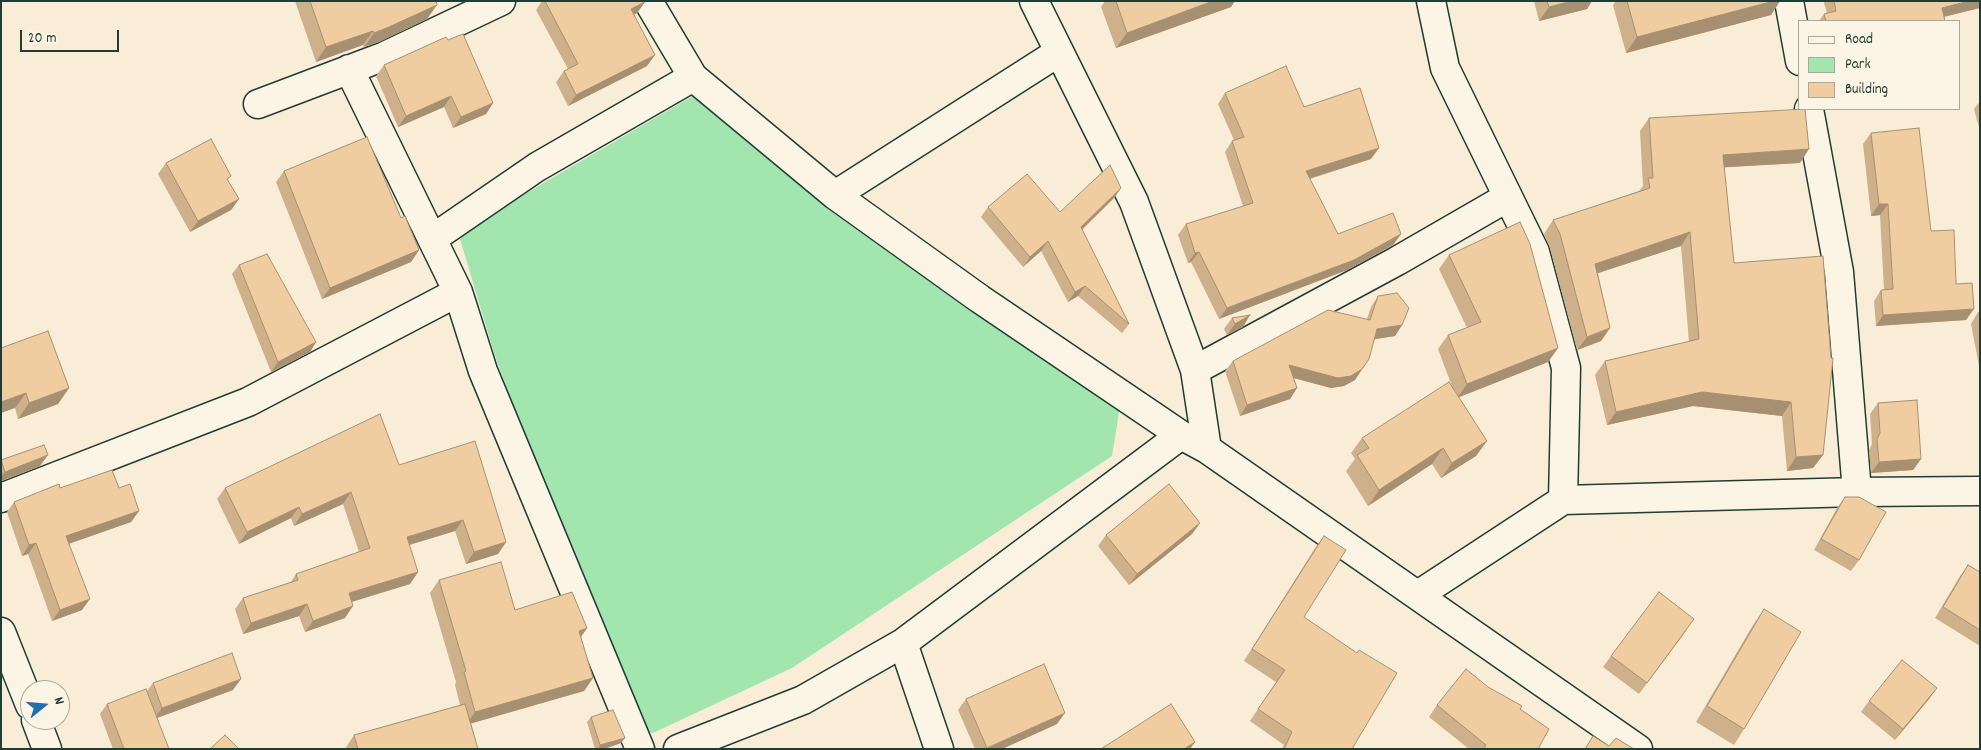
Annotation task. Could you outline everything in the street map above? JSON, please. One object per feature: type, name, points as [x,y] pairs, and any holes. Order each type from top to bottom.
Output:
[{"type":"street","points":[[258,104],[385,56],[501,1]]},
{"type":"street","points":[[648,1],[692,77],[835,195],[980,299],[1181,435],[1207,449],[1638,749]]},
{"type":"street","points":[[1034,1],[1134,202],[1195,370],[1207,449]]},
{"type":"street","points":[[1431,1],[1444,68],[1535,252],[1566,368],[1562,500]]},
{"type":"street","points":[[1789,1],[1798,50]]},
{"type":"street","points":[[835,195],[1059,52]]},
{"type":"street","points":[[349,69],[458,292],[483,371],[640,749]]},
{"type":"street","points":[[432,239],[537,167],[692,77]]},
{"type":"street","points":[[1808,110],[1839,272],[1857,492]]},
{"type":"street","points":[[1195,370],[1397,262],[1508,197]]},
{"type":"street","points":[[1,498],[248,402],[458,292]]},
{"type":"street","points":[[678,749],[803,700],[903,643],[1181,435]]},
{"type":"street","points":[[1418,595],[1562,500],[1857,492],[1980,491]]},
{"type":"street","points":[[1,632],[20,680]]},
{"type":"street","points":[[903,643],[939,749]]},
{"type":"street","points":[[40,730],[47,749]]},
{"type":"green space","points":[[696,94],[1120,406],[1112,456],[792,668],[653,733],[641,731],[569,565],[494,353],[460,239],[475,223]]},
{"type":"building","points":[[310,1],[436,1],[437,5],[374,33],[373,31],[326,47]]},
{"type":"building","points":[[545,1],[644,1],[631,9],[655,55],[576,95],[564,71],[578,64]]},
{"type":"building","points":[[1116,1],[1213,1],[1127,33]]},
{"type":"building","points":[[1547,1],[1572,1],[1549,7]]},
{"type":"building","points":[[1627,1],[1774,1],[1637,37]]},
{"type":"building","points":[[1834,1],[1969,1],[1942,8],[1945,20],[1826,20],[1824,14],[1836,11]]},
{"type":"building","points":[[463,34],[493,103],[461,117],[451,96],[406,116],[384,65],[446,37],[448,40]]},
{"type":"building","points":[[1286,66],[1304,107],[1360,88],[1379,148],[1306,171],[1338,234],[1393,213],[1401,234],[1354,260],[1227,308],[1199,252],[1195,253],[1186,224],[1253,203],[1232,141],[1244,137],[1225,93]]},
{"type":"building","points":[[1805,110],[1809,149],[1723,155],[1734,263],[1823,256],[1831,358],[1833,358],[1823,455],[1796,457],[1791,402],[1702,392],[1616,412],[1605,361],[1699,339],[1690,232],[1595,264],[1610,328],[1587,337],[1560,234],[1553,220],[1650,188],[1648,178],[1653,178],[1649,118]]},
{"type":"building","points":[[1919,128],[1931,231],[1954,230],[1956,284],[1972,283],[1974,309],[1883,315],[1881,290],[1893,289],[1888,204],[1879,204],[1871,133]]},
{"type":"building","points":[[367,137],[401,218],[405,216],[419,250],[330,288],[284,171]]},
{"type":"building","points":[[211,139],[231,176],[227,179],[239,199],[198,221],[166,163]]},
{"type":"building","points":[[1110,165],[1121,188],[1081,227],[1129,324],[1085,286],[1075,292],[1048,241],[1030,257],[988,207],[1027,174],[1060,212]]},
{"type":"building","points":[[1520,222],[1530,244],[1558,348],[1467,384],[1448,335],[1481,322],[1449,255]]},
{"type":"building","points":[[267,254],[316,342],[278,362],[239,265]]},
{"type":"building","points":[[1397,293],[1409,308],[1402,325],[1377,329],[1369,359],[1362,369],[1351,376],[1338,378],[1289,365],[1297,388],[1247,405],[1233,361],[1328,310],[1370,320],[1378,296]]},
{"type":"building","points":[[1250,315],[1235,324],[1232,318]]},
{"type":"building","points":[[48,331],[69,388],[29,403],[26,393],[1,402],[1,348]]},
{"type":"building","points":[[1449,382],[1487,441],[1452,463],[1443,448],[1379,490],[1357,455],[1369,448],[1362,438]]},
{"type":"building","points":[[1917,400],[1921,459],[1879,462],[1877,439],[1880,433],[1878,403]]},
{"type":"building","points":[[380,414],[399,465],[475,441],[506,542],[474,552],[463,520],[407,537],[418,572],[349,593],[353,606],[313,621],[307,604],[251,623],[243,598],[298,580],[296,574],[370,548],[351,492],[302,514],[299,507],[247,532],[225,488]]},
{"type":"building","points":[[44,445],[48,455],[5,472],[1,460]]},
{"type":"building","points":[[112,470],[119,488],[130,484],[139,511],[66,536],[90,599],[60,610],[36,543],[29,545],[14,502],[59,484],[60,488]]},
{"type":"building","points":[[1169,484],[1200,523],[1137,574],[1106,535]]},
{"type":"building","points":[[1845,497],[1859,497],[1886,512],[1859,560],[1821,539]]},
{"type":"building","points":[[1324,536],[1346,550],[1304,617],[1357,653],[1359,650],[1397,673],[1352,749],[1284,749],[1292,732],[1258,709],[1285,670],[1252,649]]},
{"type":"building","points":[[501,562],[515,610],[572,592],[587,628],[579,631],[593,678],[475,712],[464,672],[466,671],[439,580]]},
{"type":"building","points":[[1968,565],[1980,572],[1980,630],[1943,607]]},
{"type":"building","points":[[1659,592],[1694,619],[1647,683],[1611,656]]},
{"type":"building","points":[[1764,609],[1801,632],[1744,729],[1707,706]]},
{"type":"building","points":[[232,653],[241,679],[162,708],[153,683]]},
{"type":"building","points":[[1902,660],[1937,688],[1903,729],[1869,701]]},
{"type":"building","points":[[1044,664],[1065,713],[987,748],[966,699]]},
{"type":"building","points":[[1466,669],[1488,687],[1522,706],[1520,709],[1549,729],[1538,749],[1484,749],[1486,745],[1437,705]]},
{"type":"building","points":[[146,689],[169,749],[124,749],[107,704]]},
{"type":"building","points":[[465,704],[478,749],[358,749],[354,735]]},
{"type":"building","points":[[1171,704],[1195,742],[1184,749],[1101,749]]},
{"type":"building","points":[[613,710],[625,738],[600,745],[591,717]]},
{"type":"building","points":[[225,735],[239,749],[210,749]]},
{"type":"building","points":[[1593,736],[1609,746],[1616,738],[1634,749],[1585,749]]}]
